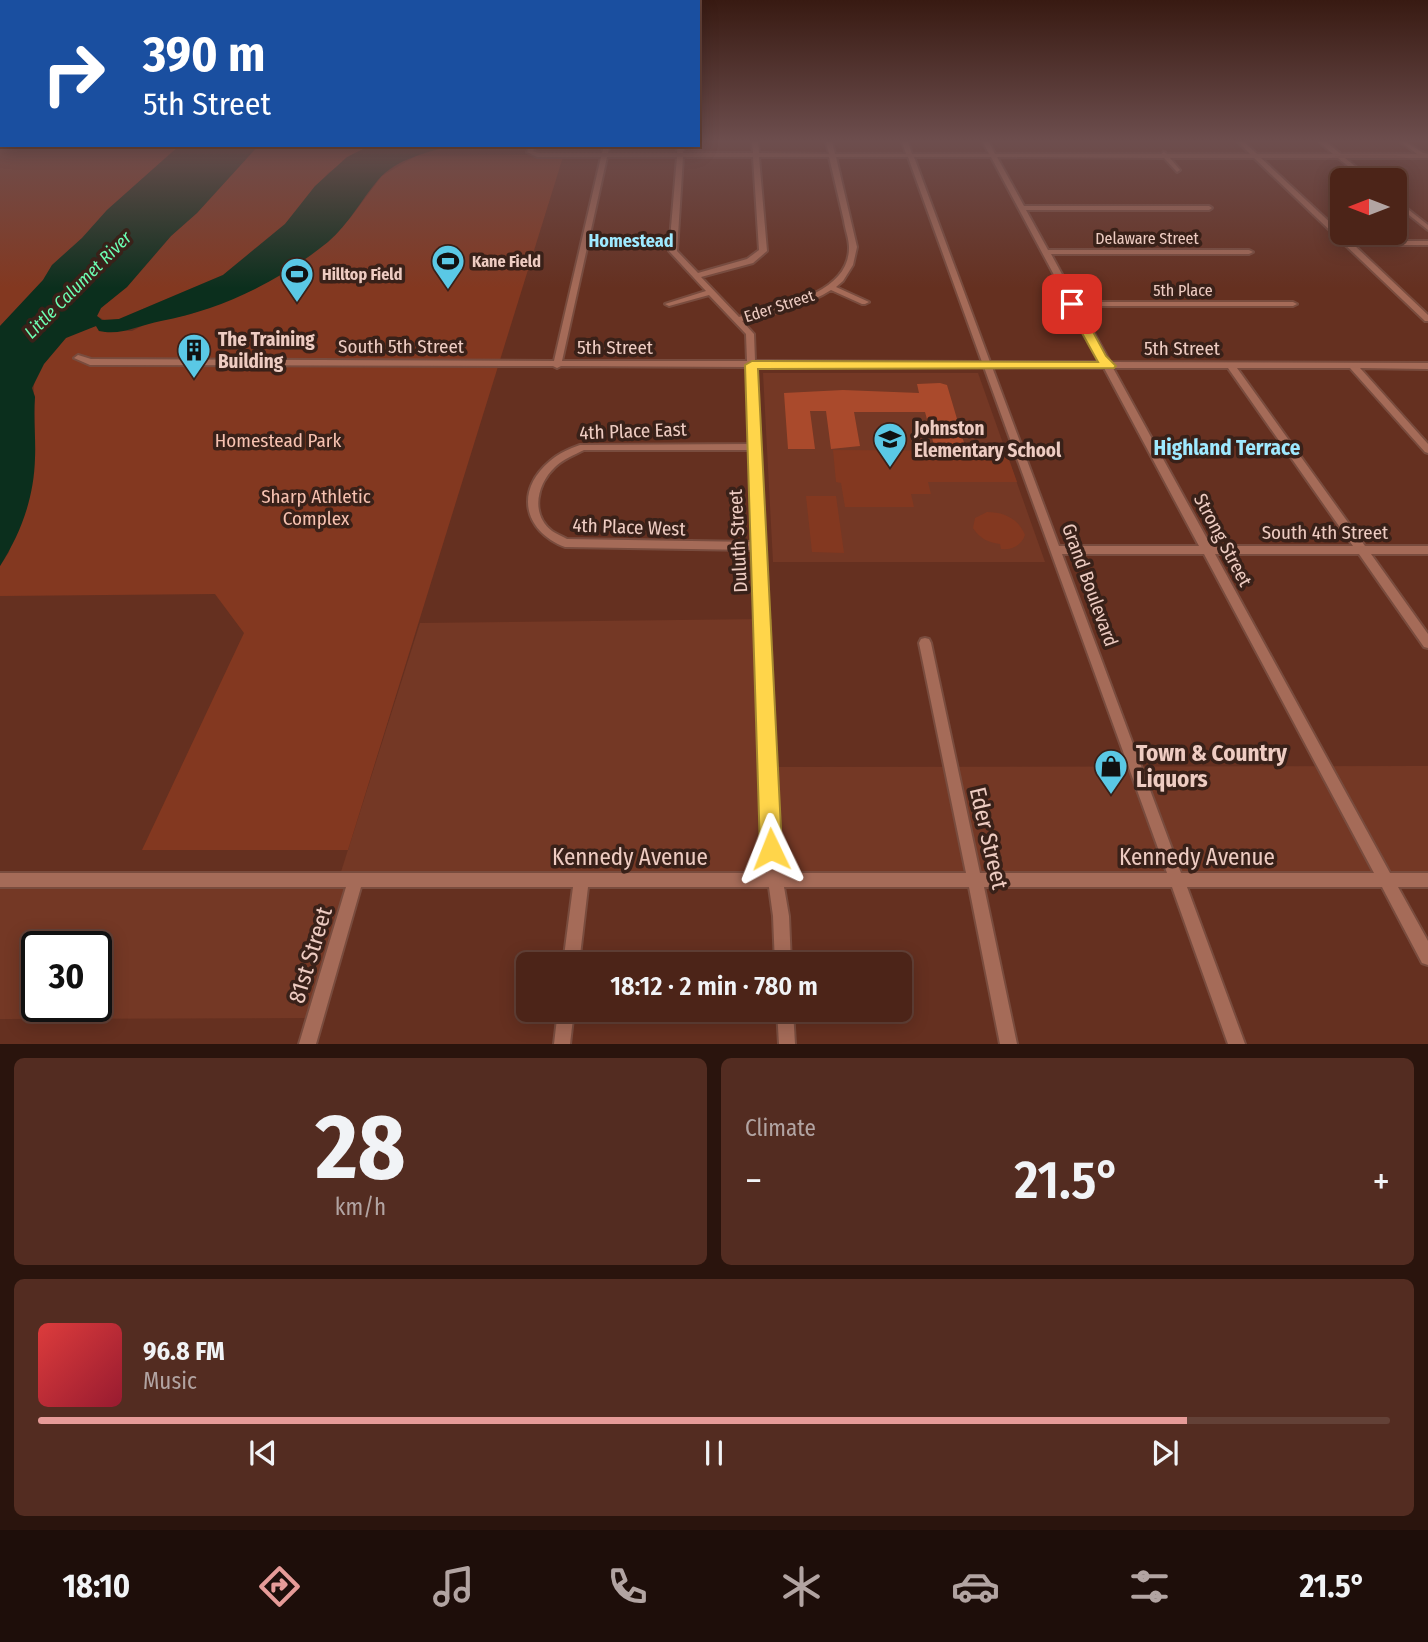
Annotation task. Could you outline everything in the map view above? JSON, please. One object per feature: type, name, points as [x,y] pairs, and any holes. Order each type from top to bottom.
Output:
[{"type":"street","points":[[557,365],[596,191]]},
{"type":"street","name":"Duluth Street","points":[[678,191],[673,251],[750,334],[771,849],[782,952]]},
{"type":"street","points":[[696,276],[750,261],[763,250],[759,191]]},
{"type":"street","name":"Eder Street","points":[[737,320],[832,288],[842,279],[853,261],[853,247],[840,191]]},
{"type":"street","name":"Grand Boulevard","points":[[923,191],[1237,1044]]},
{"type":"street","name":"Strong Street","points":[[1012,191],[1101,358],[1110,366],[1428,957]]},
{"type":"street","points":[[1292,191],[1330,227]]},
{"type":"street","points":[[1021,208],[1209,208]]},
{"type":"street","points":[[1407,211],[1428,228]]},
{"type":"street","points":[[1407,243],[1428,243]]},
{"type":"street","points":[[1349,245],[1428,319]]},
{"type":"street","name":"Delaware Street","points":[[1045,253],[1249,253]]},
{"type":"street","points":[[832,288],[865,302]]},
{"type":"street","points":[[669,304],[710,292]]},
{"type":"street","name":"5th Place","points":[[1072,304],[1293,304]]},
{"type":"street","name":"South 5th Street","points":[[78,358],[90,362],[557,365]]},
{"type":"street","name":"5th Street","points":[[557,365],[1428,366]]},
{"type":"street","points":[[1231,366],[1428,643]]},
{"type":"street","points":[[1353,366],[1428,450]]},
{"type":"street","name":"4th Place East","points":[[534,491],[546,468],[558,456],[583,447],[754,447]]},
{"type":"street","name":"4th Place West","points":[[534,491],[534,517],[541,529],[565,543],[759,547]]},
{"type":"street","name":"South 4th Street","points":[[1055,550],[1428,550]]},
{"type":"street","name":"Eder Street","points":[[925,643],[1009,1044]]},
{"type":"street","name":"81st Street","points":[[307,1044],[356,879]]},
{"type":"street","name":"Kennedy Avenue","points":[[0,880],[1428,880]]},
{"type":"street","points":[[572,952],[581,880]]},
{"type":"street","points":[[562,1044],[565,1022]]},
{"type":"street","points":[[786,1022],[787,1044]]},
{"type":"shaded area","name":"Johnston Elementary School","points":[[763,373],[978,373],[1045,562],[773,562]]},
{"type":"shaded area","points":[[772,619],[778,767],[1428,766],[1428,875],[340,875],[420,623]]},
{"type":"shaded area","points":[[351,883],[311,1018],[112,1019],[112,931],[21,931],[21,1019],[0,1019],[0,884]]},
{"type":"green space","points":[[0,191],[129,191],[52,265],[43,280],[0,326]]},
{"type":"green space","points":[[217,191],[313,191],[285,224],[223,275],[119,319],[106,321],[97,316],[101,308],[127,287],[171,236]]},
{"type":"green space","name":"Homestead Park","points":[[371,191],[553,191],[348,850],[142,850],[244,633],[215,594],[0,596],[0,566],[9,552],[35,455],[35,380],[45,360],[67,337],[96,326],[99,331],[132,331],[148,323],[191,314],[255,289],[327,242]]},
{"type":"green space","points":[[833,450],[1006,451],[1017,482],[928,482],[931,494],[911,494],[914,507],[845,507],[841,483],[836,482]]},
{"type":"green space","points":[[806,496],[836,496],[844,553],[812,552]]},
{"type":"green space","points":[[987,512],[999,513],[1015,521],[1025,535],[1019,545],[1001,549],[1000,544],[978,535],[973,528],[975,518]]},
{"type":"water","name":"Little Calumet River","points":[[129,191],[217,191],[171,236],[127,287],[101,308],[97,316],[102,320],[119,319],[223,275],[285,224],[311,191],[370,191],[349,220],[328,242],[290,269],[249,292],[206,310],[183,316],[115,332],[99,331],[96,326],[66,338],[44,364],[32,388],[35,397],[35,450],[32,487],[20,528],[0,566],[0,326],[43,280],[52,265],[82,238]]},
{"type":"building","points":[[917,384],[947,385],[965,446],[934,445],[925,412],[854,412],[860,446],[831,449],[826,411],[810,411],[815,449],[788,449],[784,393],[843,390],[919,393]]},
{"type":"place","name":"Kane Field","points":[[448,291]]},
{"type":"place","name":"Hilltop Field","points":[[297,304]]},
{"type":"place","name":"The Training Building","points":[[194,380]]},
{"type":"place","name":"Johnston Elementary School","points":[[890,469]]},
{"type":"place","name":"Town & Country Liquors","points":[[1111,796]]},
{"type":"district","name":"Homestead","points":[[631,241]]},
{"type":"district","name":"Highland Terrace","points":[[1227,448]]},
{"type":"route","points":[[771,849],[752,365],[1110,366],[1101,358],[1072,304]]},
{"type":"park label","name":"Sharp Athletic Complex","points":[[316,507]]}]
